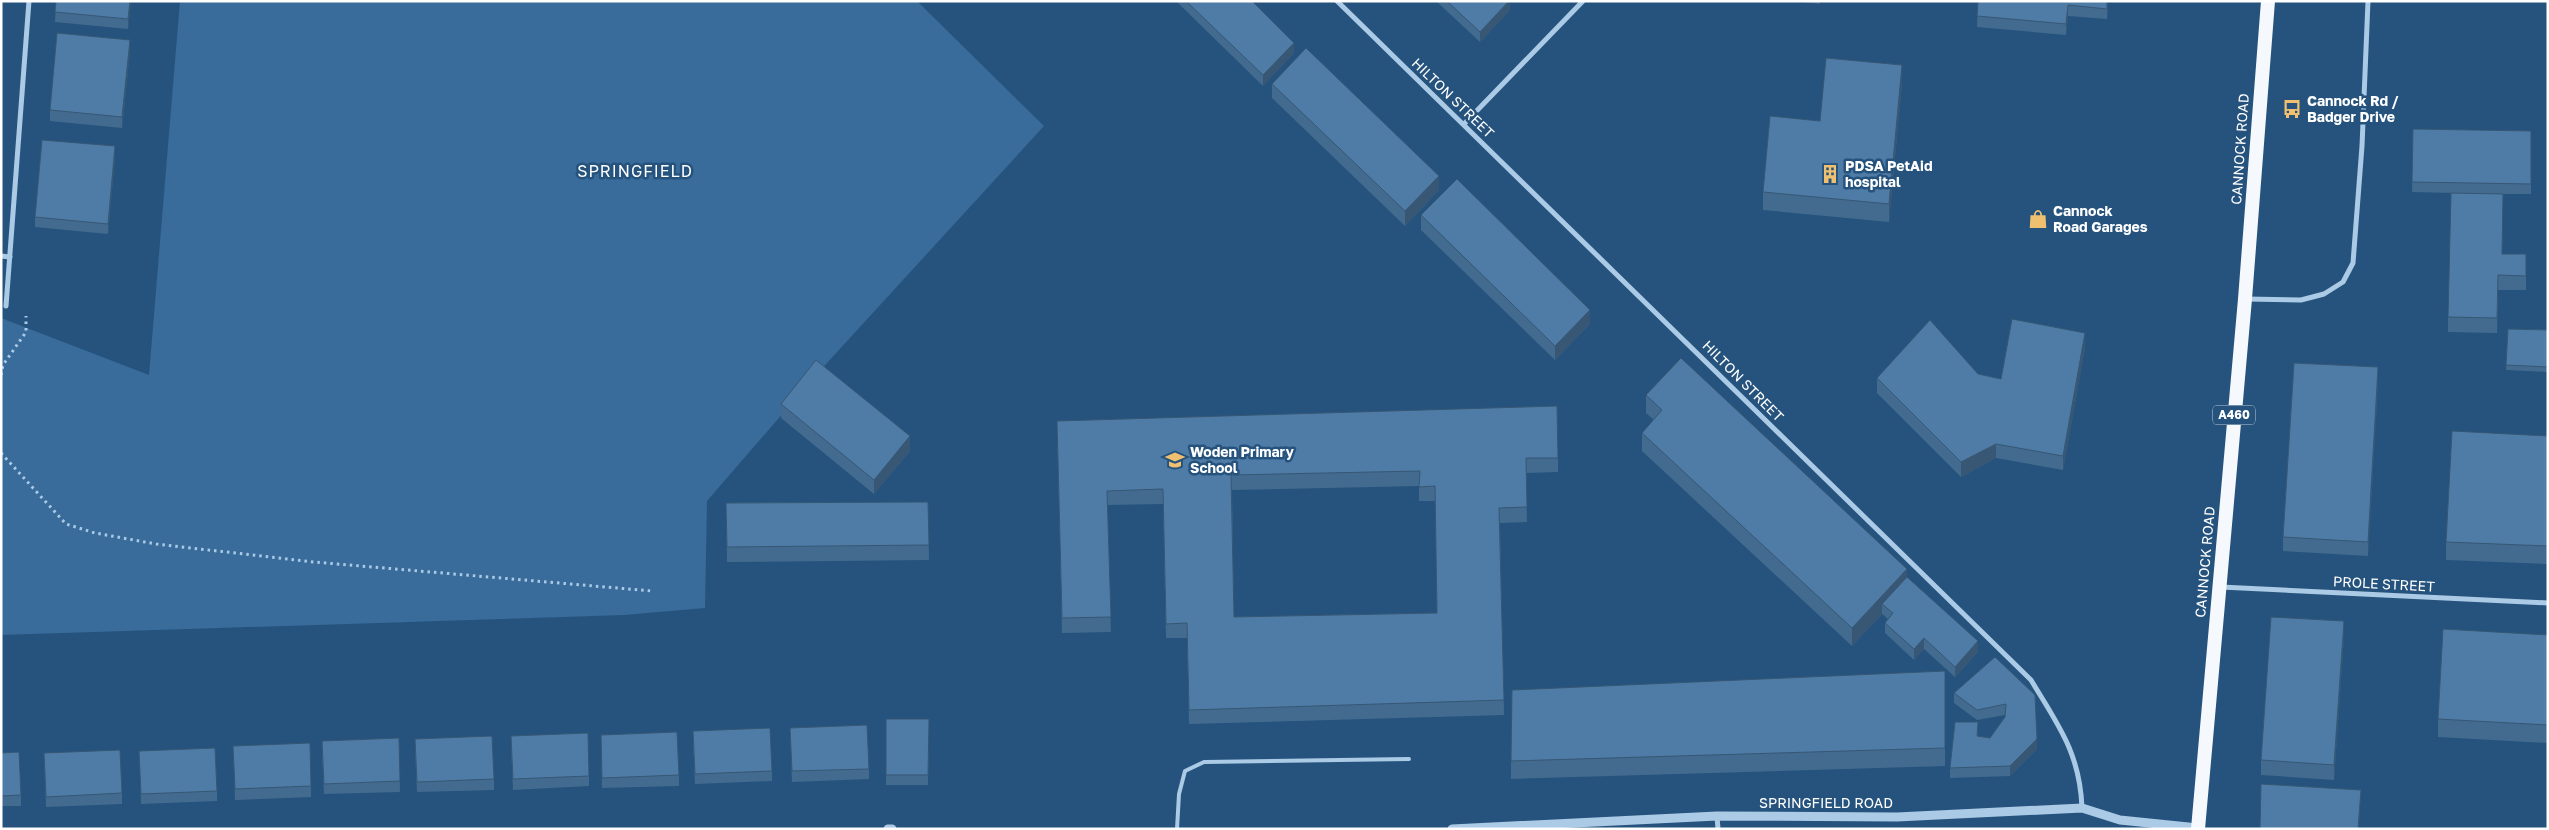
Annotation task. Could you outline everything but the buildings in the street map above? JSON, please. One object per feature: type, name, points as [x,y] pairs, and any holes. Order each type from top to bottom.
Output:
[{"type":"highway","name":"CANNOCK ROAD","points":[[2198,828],[2245,299],[2268,1]]},
{"type":"street","points":[[6,306],[29,1]]},
{"type":"street","name":"HILTON STREET","points":[[1338,1],[2030,680],[2068,741],[2081,782],[2082,808]]},
{"type":"street","points":[[1464,124],[1583,1]]},
{"type":"street","points":[[2245,299],[2301,300],[2324,294],[2344,282],[2353,263],[2362,146],[2368,1]]},
{"type":"street","points":[[1,256],[10,257]]},
{"type":"street","name":"PROLE STREET","points":[[2219,587],[2548,603]]},
{"type":"street","name":"SPRINGFIELD ROAD","points":[[1452,829],[1717,816],[1897,817],[2082,808],[2120,820],[2198,828]]},
{"type":"street","points":[[1717,816],[1718,829]]},
{"type":"lane","points":[[1177,829],[1179,794],[1185,771],[1204,762],[1409,759]]},
{"type":"path","points":[[1,375],[3,364],[26,332],[26,306],[6,306]]},
{"type":"path","points":[[1,453],[66,524],[95,534],[156,544],[314,562],[652,591]]},
{"type":"shaded area","points":[[180,1],[917,1],[1044,126],[816,375],[707,501],[705,608],[624,615],[1,635],[1,318],[149,375]]},
{"type":"place","name":"Cannock Rd / Badger Drive","points":[[2292,109]]},
{"type":"place","name":"PDSA PetAid hospital","points":[[1830,174]]},
{"type":"place","name":"Cannock Road Garages","points":[[2038,219]]},
{"type":"place","name":"Woden Primary School","points":[[1175,460]]},
{"type":"district","name":"SPRINGFIELD","points":[[635,171]]}]
